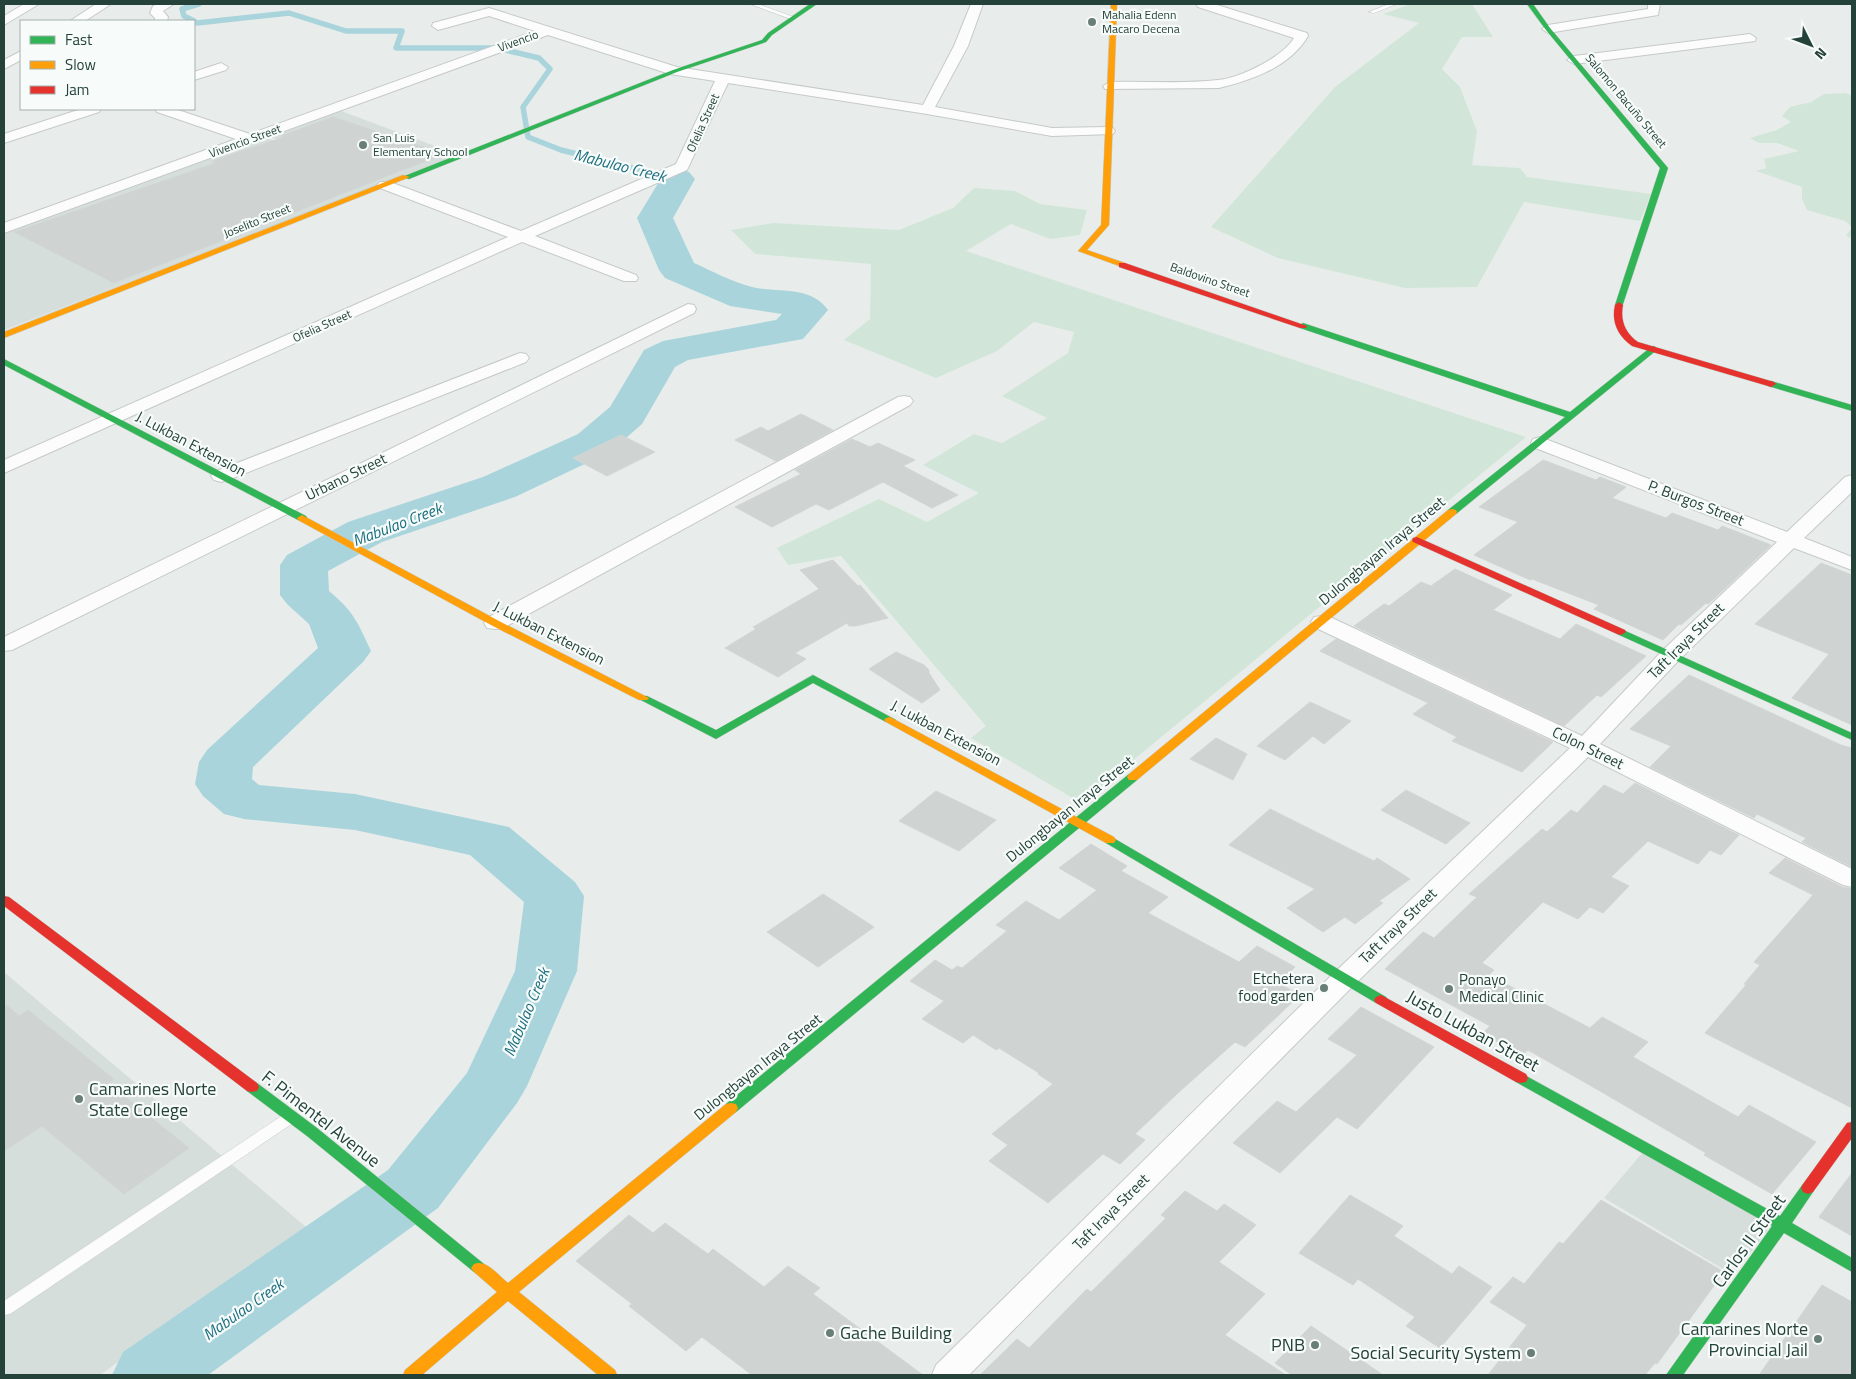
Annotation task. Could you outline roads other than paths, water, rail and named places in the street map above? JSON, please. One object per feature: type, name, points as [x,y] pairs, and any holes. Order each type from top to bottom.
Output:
[{"type":"street","points":[[4,21],[33,4]]},
{"type":"street","points":[[78,20],[105,4]]},
{"type":"street","points":[[161,20],[162,17],[156,13],[157,9],[168,4]]},
{"type":"street","name":"Joselito Street","points":[[4,335],[674,71],[764,41],[770,34],[814,4]]},
{"type":"street","points":[[927,110],[961,46],[977,4]]},
{"type":"street","name":"Baldovino Street","points":[[1114,4],[1105,225],[1091,239],[1082,252],[1572,416]]},
{"type":"street","points":[[1110,86],[1219,84],[1233,82],[1253,74],[1278,59],[1300,41],[1302,36],[1202,4]]},
{"type":"street","name":"Salomon Bacuño Street","points":[[1530,4],[1548,29],[1664,168],[1617,311],[1618,320],[1626,339],[1654,349]]},
{"type":"street","points":[[1548,29],[1654,12],[1654,4]]},
{"type":"street","points":[[438,26],[489,12],[674,71],[927,110],[1052,132],[1108,131]]},
{"type":"street","name":"Vivencio","points":[[486,53],[550,30]]},
{"type":"street","points":[[1574,60],[1750,38]]},
{"type":"street","name":"Vivencio Street","points":[[4,228],[486,53]]},
{"type":"street","points":[[4,65],[20,55]]},
{"type":"street","points":[[4,71],[20,65]]},
{"type":"street","points":[[195,76],[220,67]]},
{"type":"street","name":"Ofelia Street","points":[[4,467],[520,237],[682,167],[723,79]]},
{"type":"street","points":[[4,139],[91,110]]},
{"type":"street","points":[[165,110],[250,139]]},
{"type":"street","points":[[385,185],[630,278]]},
{"type":"street","name":"Urbano Street","points":[[4,645],[688,308]]},
{"type":"street","points":[[1654,349],[1852,408]]},
{"type":"street","name":"Dulongbayan Iraya Street","points":[[411,1375],[506,1293],[1322,622],[1417,540],[1540,443],[1654,349]]},
{"type":"street","points":[[221,476],[520,358]]},
{"type":"street","name":"J. Lukban Extension","points":[[4,362],[380,559],[494,623],[716,735],[813,678],[1079,822]]},
{"type":"street","points":[[494,623],[904,401]]},
{"type":"street","name":"P. Burgos Street","points":[[1540,443],[1852,564]]},
{"type":"street","name":"Taft Iraya Street","points":[[948,1375],[1344,978],[1586,746],[1671,655],[1852,482]]},
{"type":"street","points":[[1417,540],[1852,737]]},
{"type":"street","name":"Colon Street","points":[[1322,622],[1586,746],[1852,879]]},
{"type":"street","name":"Justo Lukban Street","points":[[1079,822],[1344,978],[1783,1224],[1852,1266]]},
{"type":"street","name":"F. Pimentel Avenue","points":[[4,900],[292,1117],[609,1375]]},
{"type":"street","name":"Carlos II Street","points":[[1674,1375],[1852,1127]]},
{"type":"lane","points":[[753,4],[793,18]]},
{"type":"lane","points":[[1372,12],[1394,4]]},
{"type":"lane","points":[[4,1309],[292,1117]]},
{"type":"waterway","name":"Mabulao Creek","points":[[192,20],[184,16],[182,9],[199,4]]},
{"type":"waterway","name":"Mabulao Creek","points":[[195,22],[197,23],[289,13],[346,31],[402,31],[396,48],[497,48],[539,58],[550,69],[523,107],[528,137],[561,150],[677,179]]},
{"type":"waterway","name":"Mabulao Creek","points":[[150,1375],[413,1189],[494,1086],[546,971],[554,896],[489,840],[355,812],[244,801],[223,784],[226,762],[345,651],[331,618],[305,595],[304,565],[365,532],[499,487],[594,443],[627,415],[659,359],[677,350],[789,330],[808,310],[793,303],[744,298],[678,270],[655,218],[677,179]]},
{"type":"place","name":"Mahalia Edenn Macaro Decena","points":[[1092,22]]},
{"type":"place","name":"San Luis Elementary School","points":[[363,145]]},
{"type":"place","name":"Etchetera food garden","points":[[1324,988]]},
{"type":"place","name":"Ponayo Medical Clinic","points":[[1449,989]]},
{"type":"place","name":"Camarines Norte State College","points":[[79,1099]]},
{"type":"place","name":"Gache Building","points":[[830,1333]]},
{"type":"place","name":"Camarines Norte Provincial Jail","points":[[1818,1339]]},
{"type":"place","name":"PNB","points":[[1315,1345]]},
{"type":"place","name":"Social Security System","points":[[1531,1353]]}]
